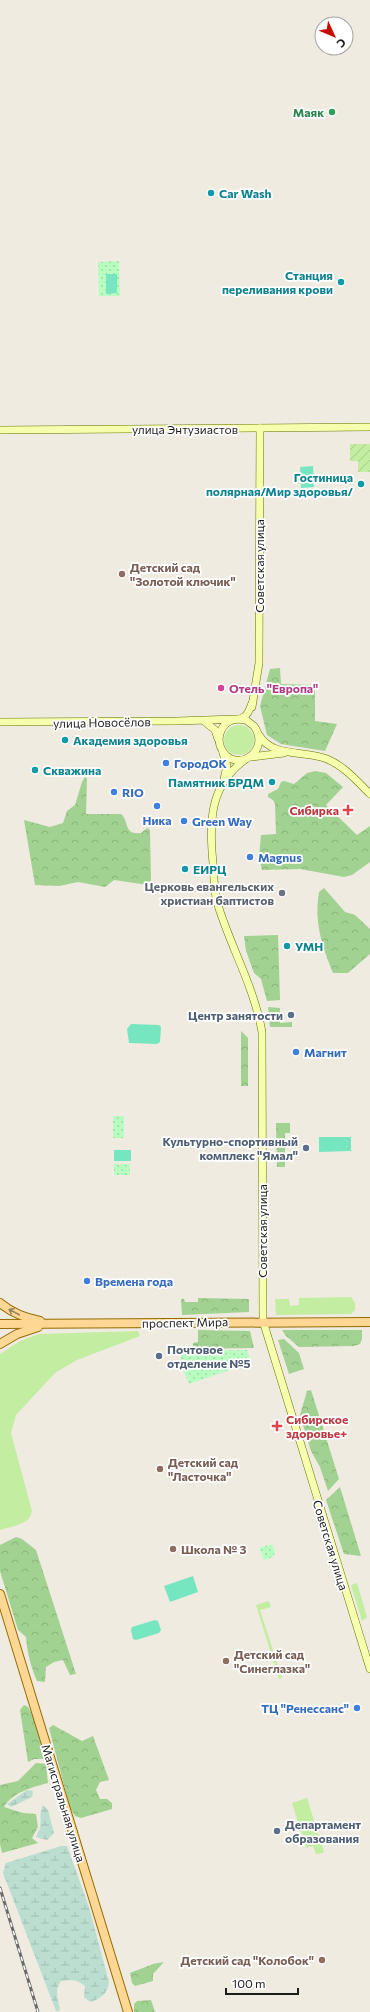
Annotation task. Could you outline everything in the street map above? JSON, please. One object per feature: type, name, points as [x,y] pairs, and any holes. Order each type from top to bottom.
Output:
[{"type":"main road","name":"улица Энтузиастов","points":[[0,430],[370,427]]},
{"type":"main road","name":"Советская улица","points":[[252,703],[259,663],[260,428]]},
{"type":"main road","points":[[219,742],[220,733],[224,726],[236,719],[241,719],[247,714],[252,703]]},
{"type":"main road","points":[[252,703],[251,718],[254,726],[259,735],[269,746],[317,755],[336,764],[370,794]]},
{"type":"main road","points":[[236,719],[246,720],[254,726]]},
{"type":"main road","name":"улица Новосёлов","points":[[0,722],[204,721],[236,719]]},
{"type":"main road","points":[[204,721],[214,730],[227,766],[221,787]]},
{"type":"main road","points":[[221,787],[233,770],[258,748],[259,735]]},
{"type":"main road","points":[[221,750],[232,759],[296,752]]},
{"type":"main road","name":"Советская улица","points":[[221,787],[215,800],[210,821],[217,901],[254,998],[262,1032],[263,1321],[370,1669]]},
{"type":"main road","points":[[0,1303],[27,1318],[57,1324]]},
{"type":"main road","name":"проспект Мира","points":[[0,1324],[263,1321],[370,1322]]},
{"type":"main road","points":[[0,1344],[28,1330],[57,1324]]},
{"type":"main road","name":"Магистральная улица","points":[[0,1594],[128,2012]]},
{"type":"green space","points":[[119,261],[120,296],[99,296],[98,262]]},
{"type":"green space","points":[[106,274],[117,274],[117,293],[106,294]]},
{"type":"green space","points":[[350,444],[370,444],[370,472],[358,472],[358,461],[350,461]]},
{"type":"green space","points":[[313,466],[314,487],[301,488],[300,467]]},
{"type":"green space","points":[[280,668],[281,684],[315,685],[315,721],[337,724],[325,751],[281,744],[267,735],[260,706],[270,669]]},
{"type":"green space","points":[[239,725],[250,729],[254,740],[250,751],[239,755],[228,751],[224,740],[228,729]]},
{"type":"green space","points":[[315,771],[326,773],[343,787],[326,805],[357,835],[370,826],[370,862],[352,875],[344,877],[300,869],[262,870],[259,857],[261,835],[276,834],[275,804],[273,800],[268,797],[268,794],[278,789],[281,782],[284,781],[294,784],[307,773]]},
{"type":"green space","points":[[85,777],[87,779],[86,814],[121,814],[124,817],[129,830],[132,832],[141,833],[147,828],[150,830],[151,881],[148,885],[114,880],[105,887],[78,882],[59,886],[35,885],[24,820],[50,827],[63,823],[67,811],[75,805]]},
{"type":"green space","points":[[324,888],[345,912],[355,915],[370,929],[370,954],[348,973],[333,973],[322,943],[318,924],[318,903],[319,892]]},
{"type":"green space","points":[[278,935],[280,1000],[267,1001],[261,979],[254,973],[246,951],[244,936]]},
{"type":"green space","points":[[268,1007],[280,1008],[280,1023],[292,1022],[292,1027],[270,1027]]},
{"type":"green space","points":[[131,1024],[159,1025],[161,1027],[160,1042],[157,1044],[129,1043],[127,1029]]},
{"type":"green space","points":[[241,1031],[248,1038],[248,1086],[241,1086]]},
{"type":"green space","points":[[113,1116],[124,1116],[124,1138],[113,1138]]},
{"type":"green space","points":[[276,1123],[290,1123],[290,1133],[285,1133],[285,1167],[277,1167]]},
{"type":"green space","points":[[319,1137],[351,1137],[351,1151],[319,1152]]},
{"type":"green space","points":[[114,1150],[131,1150],[131,1161],[114,1161]]},
{"type":"green space","points":[[114,1164],[130,1164],[130,1175],[114,1175]]},
{"type":"green space","points":[[351,1297],[355,1303],[355,1310],[351,1314],[276,1315],[275,1299],[289,1299],[290,1306],[299,1305],[299,1298]]},
{"type":"green space","points":[[198,1298],[249,1299],[249,1312],[182,1315],[181,1299],[184,1299],[185,1302],[198,1302]]},
{"type":"green space","points":[[198,1330],[250,1331],[254,1348],[193,1349],[193,1343],[198,1342]]},
{"type":"green space","points":[[282,1330],[362,1330],[362,1339],[360,1344],[354,1346],[299,1347],[286,1336]]},
{"type":"green space","points":[[138,1331],[140,1336],[77,1360],[55,1373],[16,1415],[11,1433],[32,1511],[31,1516],[24,1522],[0,1530],[0,1354],[20,1341],[39,1334]]},
{"type":"green space","points":[[284,1339],[299,1353],[304,1369],[289,1374],[278,1340]]},
{"type":"green space","points":[[247,1350],[252,1364],[239,1369],[238,1367],[189,1384],[181,1364],[181,1351]]},
{"type":"green space","points":[[311,1390],[339,1479],[328,1491],[320,1467],[311,1451],[300,1415],[307,1391]]},
{"type":"green space","points":[[340,1487],[361,1556],[344,1554],[326,1500]]},
{"type":"green space","points":[[16,1537],[22,1539],[36,1550],[76,1674],[70,1675],[63,1660],[54,1662],[46,1667],[45,1682],[37,1681],[27,1648],[26,1637],[18,1630],[0,1571],[0,1545]]},
{"type":"green space","points":[[272,1544],[275,1552],[273,1557],[264,1560],[259,1548]]},
{"type":"green space","points":[[193,1576],[198,1592],[170,1602],[164,1586]]},
{"type":"green space","points":[[357,1583],[367,1617],[362,1621],[351,1585]]},
{"type":"green space","points":[[269,1601],[271,1607],[260,1610],[282,1678],[279,1679],[256,1605]]},
{"type":"green space","points":[[155,1620],[158,1621],[161,1630],[159,1633],[136,1640],[133,1639],[131,1630],[132,1627]]},
{"type":"green space","points":[[24,1705],[28,1707],[34,1718],[46,1759],[34,1759],[28,1762],[20,1710]]},
{"type":"green space","points":[[53,1725],[82,1741],[93,1736],[109,1780],[100,1782],[96,1790],[100,1799],[107,1799],[112,1803],[112,1809],[81,1818],[75,1816],[70,1808],[49,1728]]},
{"type":"green space","points":[[36,1763],[46,1764],[48,1783],[30,1788],[18,1794],[13,1797],[4,1807],[23,1813],[36,1814],[38,1827],[32,1838],[38,1843],[2,1853],[0,1844],[0,1785],[18,1781]]},
{"type":"green space","points":[[27,1790],[33,1791],[32,1797],[11,1807],[7,1804]]},
{"type":"green space","points":[[307,1798],[324,1852],[323,1853],[316,1854],[313,1846],[306,1848],[292,1803]]},
{"type":"green space","points":[[43,1805],[48,1810],[54,1833],[47,1840],[36,1837],[41,1823],[41,1809]]},
{"type":"green space","points":[[61,1846],[67,1846],[89,1907],[109,1982],[103,1995],[90,2002],[84,1997],[85,1986],[74,1980],[61,1981],[57,1991],[60,2009],[59,2011],[56,2011],[3,1873],[6,1863]]},
{"type":"green space","points":[[164,1962],[153,1974],[153,1981],[135,1986],[132,1983],[130,1973],[153,1964]]},
{"type":"green space","points":[[151,2000],[155,2012],[134,2012],[134,2004],[137,2001]]},
{"type":"railway","points":[[0,1888],[38,2012]]},
{"type":"place","name":"Маяк","points":[[332,112]]},
{"type":"place","name":"Car Wash","points":[[211,193]]},
{"type":"place","name":"Станция переливания крови","points":[[341,282]]},
{"type":"place","name":"Гостиница полярная/Мир здоровья/","points":[[361,484]]},
{"type":"place","name":"Детский сад \"Золотой ключик\"","points":[[122,574]]},
{"type":"place","name":"Отель \"Европа\"","points":[[221,688]]},
{"type":"place","name":"Академия здоровья","points":[[65,740]]},
{"type":"place","name":"ГородОК","points":[[166,763]]},
{"type":"place","name":"Скважина","points":[[35,770]]},
{"type":"place","name":"Памятник БРДМ","points":[[272,782]]},
{"type":"place","name":"RIO","points":[[114,792]]},
{"type":"place","name":"Ника","points":[[157,806]]},
{"type":"place","name":"Сибирка","points":[[348,810]]},
{"type":"place","name":"Green Way","points":[[184,821]]},
{"type":"place","name":"Magnus","points":[[250,857]]},
{"type":"place","name":"ЕИРЦ","points":[[185,869]]},
{"type":"place","name":"Церковь евангельских христиан баптистов","points":[[282,893]]},
{"type":"place","name":"УМН","points":[[287,946]]},
{"type":"place","name":"Центр занятости","points":[[291,1015]]},
{"type":"place","name":"Магнит","points":[[296,1052]]},
{"type":"place","name":"Культурно-спортивный комплекс \"Ямал\"","points":[[306,1148]]},
{"type":"place","name":"Времена года","points":[[87,1281]]},
{"type":"place","name":"Почтовое отделение №5","points":[[159,1356]]},
{"type":"place","name":"Сибирское здоровье+","points":[[277,1426]]},
{"type":"place","name":"Детский сад \"Ласточка\"","points":[[160,1469]]},
{"type":"place","name":"Школа № 3","points":[[173,1549]]},
{"type":"place","name":"Детский сад \"Синеглазка\"","points":[[226,1661]]},
{"type":"place","name":"ТЦ \"Ренессанс\"","points":[[357,1708]]},
{"type":"place","name":"Департамент образования","points":[[277,1831]]},
{"type":"place","name":"Детский сад \"Колобок\"","points":[[322,1960]]}]
